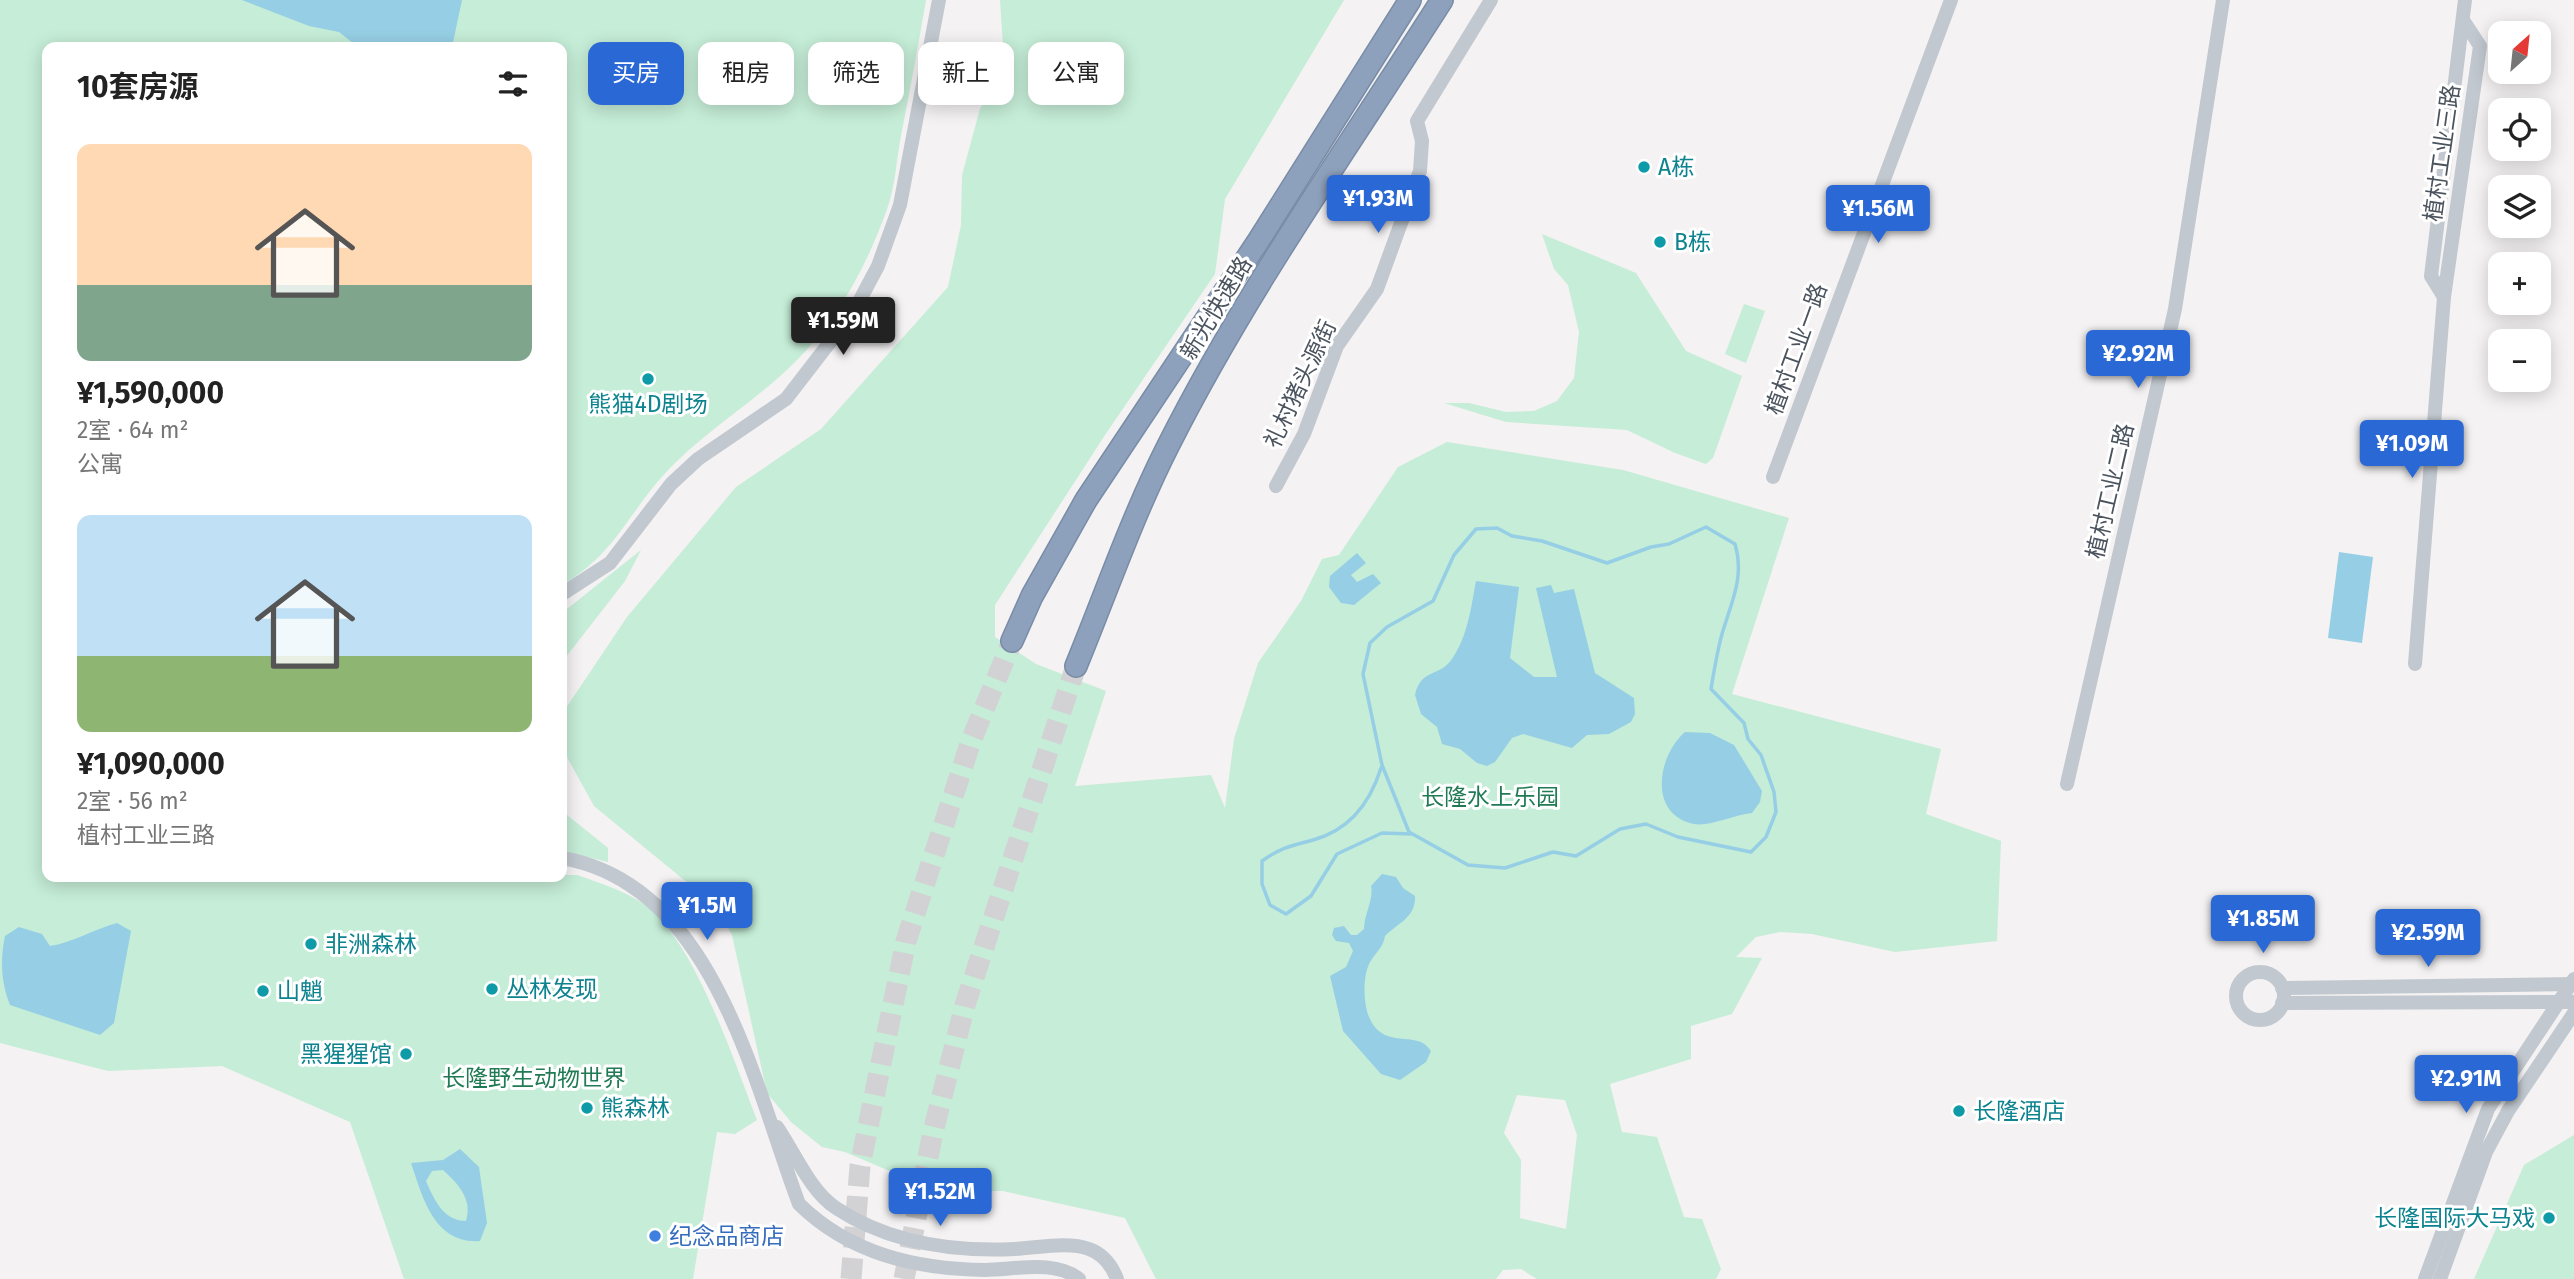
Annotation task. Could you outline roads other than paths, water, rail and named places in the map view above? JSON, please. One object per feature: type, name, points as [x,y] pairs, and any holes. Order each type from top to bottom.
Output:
[{"type":"highway","name":"新光快速路","points":[[1012,642],[1044,572],[1086,500],[1259,240],[1410,0]]},
{"type":"highway","name":"新光快速路","points":[[1076,666],[1142,503],[1198,389],[1272,265],[1442,0]]},
{"type":"street","points":[[567,591],[610,563],[671,485],[698,459],[786,399],[854,312],[878,266],[900,205],[939,0]]},
{"type":"street","name":"礼村猪头源街","points":[[1276,486],[1304,434],[1337,346],[1377,289],[1420,171],[1422,141],[1417,121],[1491,0]]},
{"type":"street","name":"植村工业一路","points":[[1773,477],[1951,0]]},
{"type":"street","name":"植村工业二路","points":[[2067,783],[2175,309],[2223,0]]},
{"type":"street","name":"植村工业三路","points":[[2444,297],[2431,276],[2465,0]]},
{"type":"street","name":"植村工业三路","points":[[2415,664],[2444,297],[2480,46],[2463,20]]},
{"type":"street","points":[[567,860],[606,871],[628,883],[674,922],[730,1012],[799,1204],[818,1223],[845,1240],[915,1265],[986,1270],[1054,1268],[1071,1273],[1079,1279]]},
{"type":"street","points":[[2573,982],[2282,996],[2574,1002]]},
{"type":"street","points":[[2425,1279],[2487,1109],[2573,982]]},
{"type":"street","points":[[2440,1279],[2486,1152],[2508,1111],[2574,1013]]},
{"type":"street","points":[[767,1112],[816,1188],[834,1207],[862,1223],[897,1237],[950,1247],[995,1250],[1073,1246],[1089,1249],[1113,1268],[1117,1279]]},
{"type":"water","points":[[242,0],[462,0],[453,42],[352,42],[339,32],[309,26]]},
{"type":"water","points":[[2339,552],[2373,557],[2362,643],[2328,638]]},
{"type":"water","points":[[1357,553],[1366,563],[1351,575],[1357,582],[1373,574],[1381,583],[1354,605],[1341,603],[1329,587],[1330,576]]},
{"type":"water","points":[[1476,581],[1519,587],[1510,658],[1534,677],[1557,677],[1536,588],[1551,585],[1554,593],[1574,589],[1595,673],[1634,698],[1635,714],[1631,722],[1609,734],[1587,735],[1572,748],[1523,734],[1512,738],[1495,762],[1487,766],[1477,763],[1460,749],[1442,744],[1437,727],[1421,714],[1415,695],[1426,676],[1447,665],[1462,641]]},
{"type":"water","points":[[1685,732],[1710,733],[1734,745],[1762,791],[1760,802],[1752,813],[1694,824],[1679,818],[1669,809],[1663,797],[1664,769],[1668,755]]},
{"type":"water","points":[[1382,874],[1396,877],[1403,888],[1415,896],[1409,915],[1385,936],[1366,972],[1364,988],[1367,1011],[1375,1028],[1383,1034],[1418,1041],[1431,1051],[1426,1062],[1400,1080],[1381,1074],[1343,1031],[1330,976],[1346,967],[1353,951],[1349,943],[1336,941],[1332,935],[1334,928],[1344,926],[1351,935],[1357,935],[1364,929],[1371,886]]},
{"type":"water","points":[[117,923],[131,931],[114,1023],[100,1035],[10,1005],[2,971],[5,936],[19,927],[42,934],[50,946]]},
{"type":"water","points":[[460,1149],[479,1167],[487,1223],[480,1241],[464,1240],[452,1235],[441,1227],[426,1204],[411,1163],[443,1160]],"holes":[[[443,1170],[463,1192],[468,1213],[466,1221],[445,1213],[436,1202],[426,1181],[432,1171]]]},
{"type":"waterway","points":[[1706,527],[1735,544],[1738,556],[1736,590],[1720,641],[1711,689],[1744,723],[1748,739],[1761,755],[1774,792],[1776,812],[1766,837],[1751,852],[1678,837],[1646,824],[1620,829],[1576,856],[1553,852],[1505,868],[1468,865],[1409,832],[1382,765],[1363,674],[1370,643],[1387,627],[1433,601],[1454,555],[1476,529],[1497,528],[1512,536],[1542,541],[1607,563],[1651,547],[1669,544],[1706,527]]},
{"type":"waterway","points":[[1381,768],[1371,793],[1348,822],[1326,835],[1287,848],[1262,861],[1262,884],[1270,905],[1286,914],[1311,896],[1337,854],[1382,833],[1411,834]]},
{"type":"tunnel","points":[[851,1279],[860,1166],[906,941],[971,741],[1012,641]]},
{"type":"tunnel","points":[[904,1279],[933,1132],[965,1005],[1076,666]]},
{"type":"place","name":"A栋","points":[[1644,167]]},
{"type":"place","name":"B栋","points":[[1660,242]]},
{"type":"place","name":"熊猫4D剧场","points":[[648,379]]},
{"type":"place","name":"非洲森林","points":[[311,944]]},
{"type":"place","name":"丛林发现","points":[[492,989]]},
{"type":"place","name":"山魈","points":[[263,991]]},
{"type":"place","name":"黑猩猩馆","points":[[406,1054]]},
{"type":"place","name":"熊森林","points":[[587,1108]]},
{"type":"place","name":"长隆酒店","points":[[1959,1111]]},
{"type":"place","name":"长隆国际大马戏","points":[[2549,1218]]},
{"type":"place","name":"纪念品商店","points":[[655,1236]]},
{"type":"park label","name":"长隆水上乐园","points":[[1490,797]]},
{"type":"park label","name":"长隆野生动物世界","points":[[534,1078]]}]
